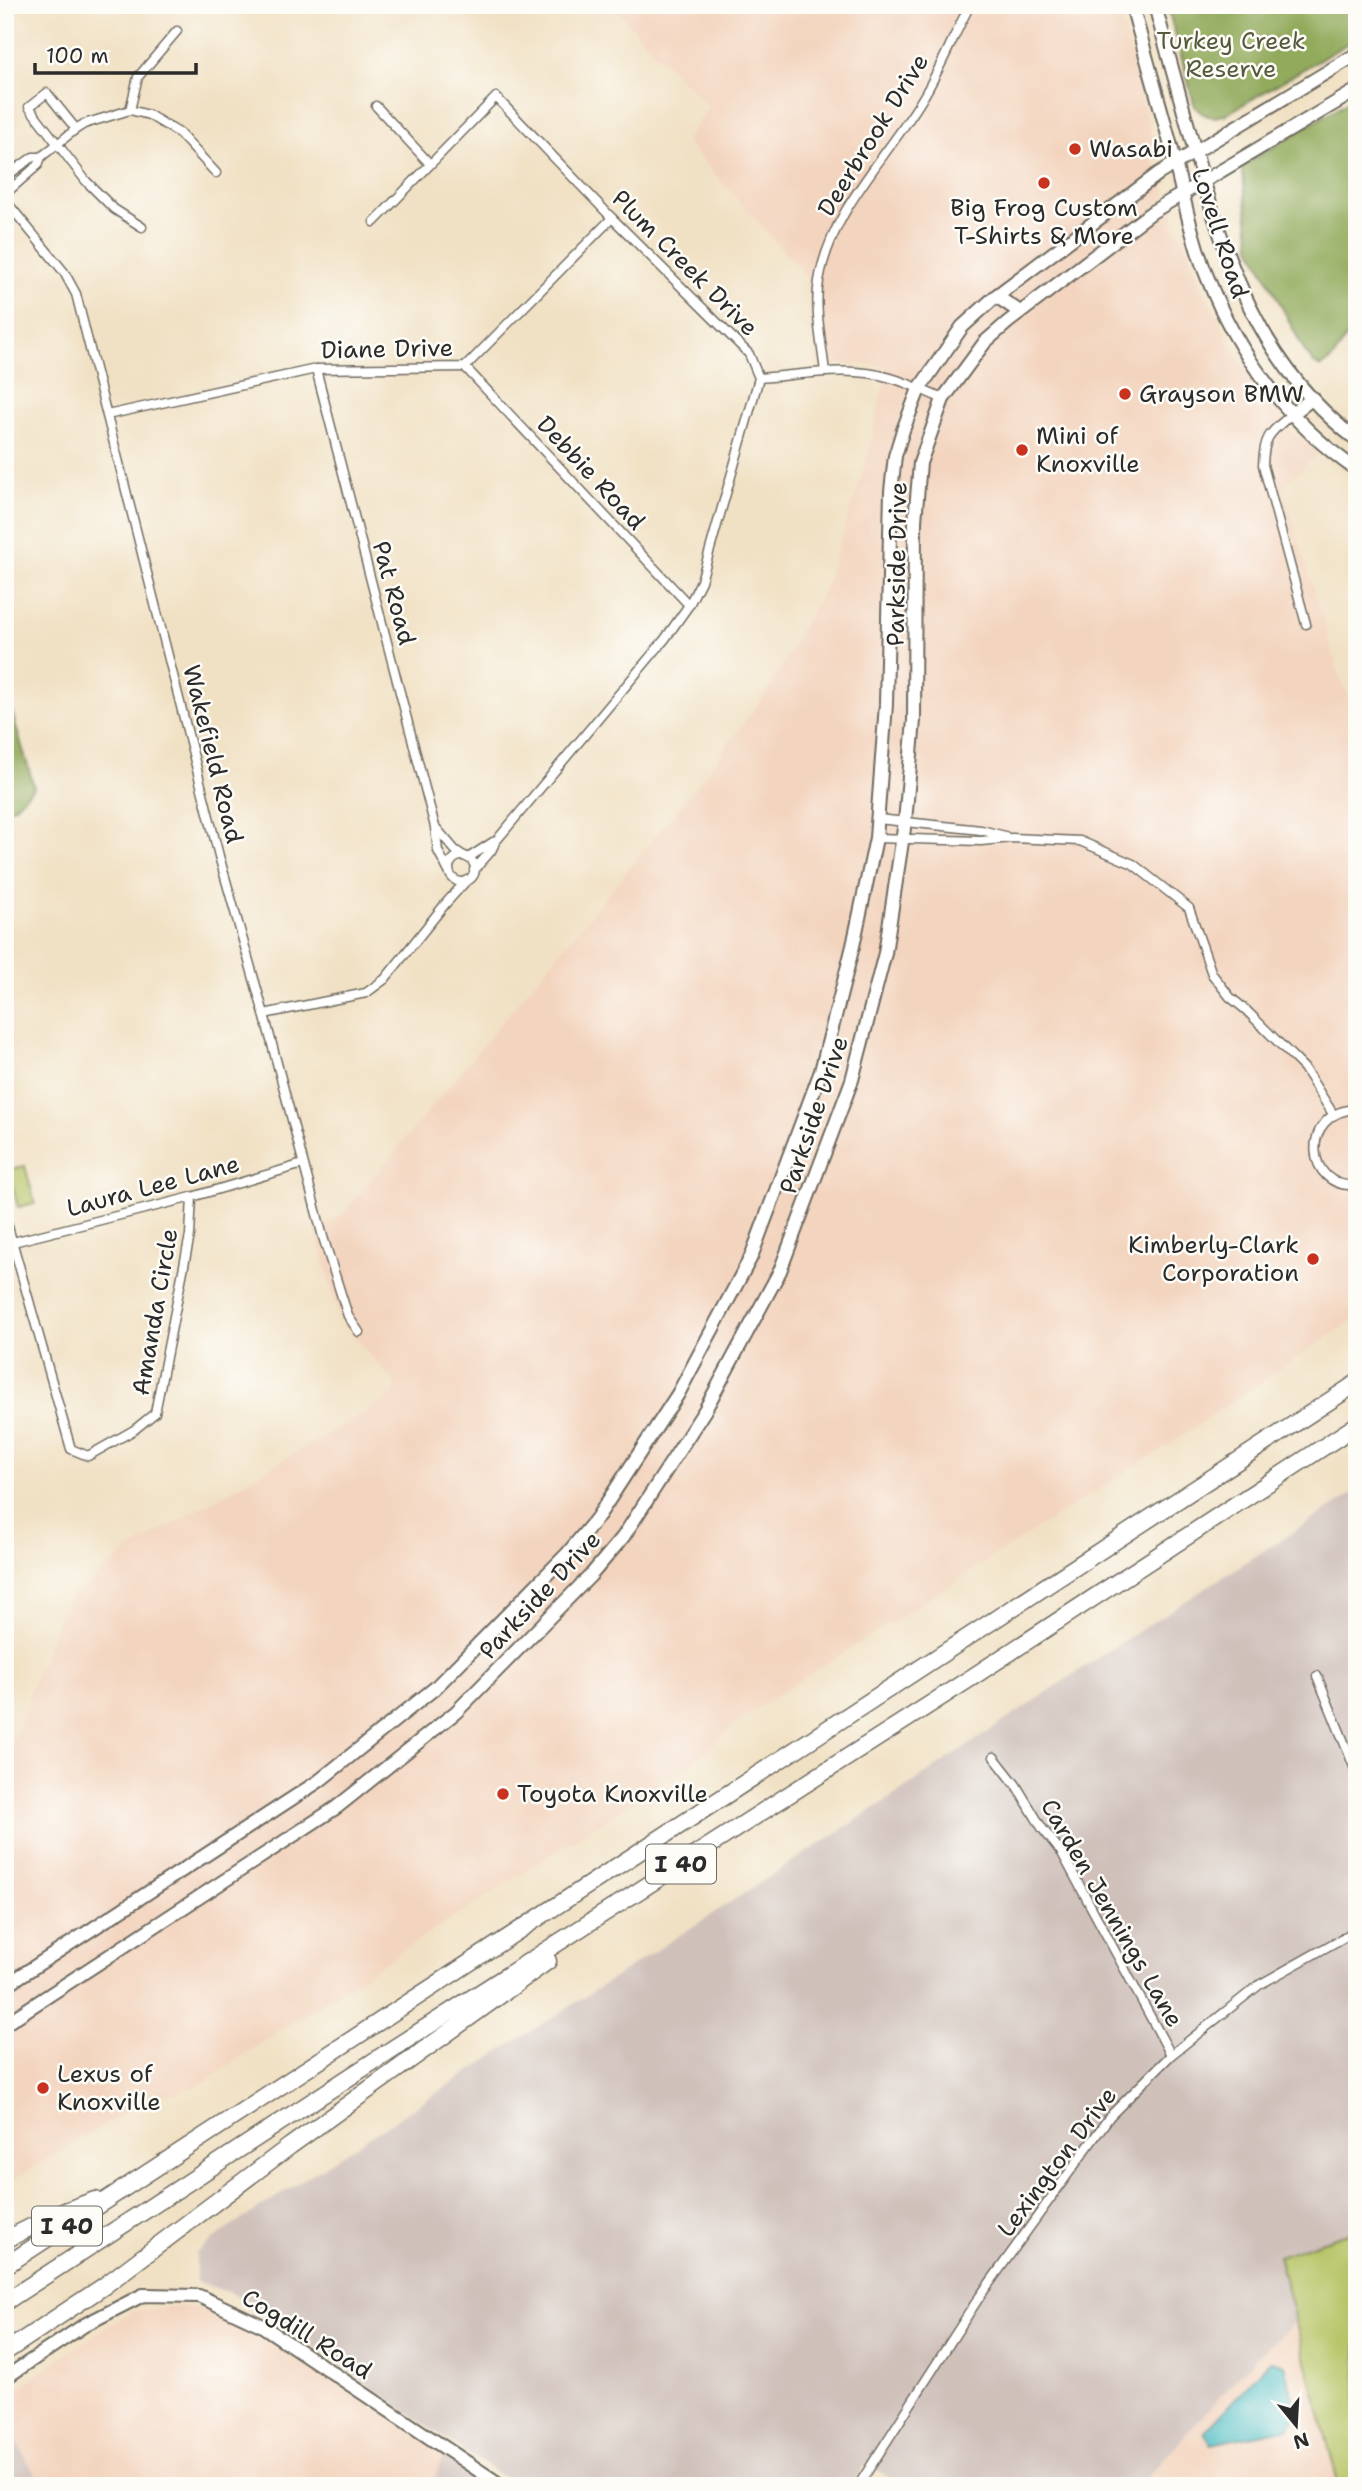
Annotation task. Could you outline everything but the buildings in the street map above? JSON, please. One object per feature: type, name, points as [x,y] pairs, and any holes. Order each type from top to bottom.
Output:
[{"type":"highway","name":"I 40","points":[[5,2266],[1357,1383]]},
{"type":"highway","name":"I 40","points":[[5,2302],[408,2038],[688,1860],[1357,1425]]},
{"type":"highway","points":[[5,2359],[279,2154],[688,1860]]},
{"type":"highway","points":[[5,2240],[57,2214],[130,2186]]},
{"type":"highway","points":[[5,2352],[104,2286]]},
{"type":"street","name":"Deerbrook Drive","points":[[825,372],[818,284],[827,250],[844,214],[865,180],[924,97],[970,5]]},
{"type":"street","name":"Lovell Road","points":[[1132,5],[1207,278],[1231,329],[1249,359],[1292,414],[1339,458],[1357,470]]},
{"type":"street","name":"Lovell Road","points":[[1155,5],[1221,242],[1255,320],[1282,363],[1313,398],[1357,440]]},
{"type":"street","points":[[130,110],[138,76],[177,31]]},
{"type":"street","name":"Parkside Drive","points":[[5,1986],[319,1781],[435,1688],[567,1554],[597,1518],[678,1394],[751,1258],[821,1071],[853,946],[876,838],[886,704],[891,491],[899,443],[919,389],[962,327],[996,296],[1175,163],[1357,54]]},
{"type":"street","name":"Parkside Drive","points":[[5,2024],[337,1807],[456,1712],[582,1585],[623,1537],[705,1410],[780,1271],[852,1080],[885,953],[905,822],[916,703],[915,521],[920,463],[943,399],[985,342],[1020,312],[1152,212],[1357,90]]},
{"type":"street","points":[[76,129],[47,93],[29,107],[86,181],[114,209],[142,227]]},
{"type":"street","name":"Plum Creek Drive","points":[[374,222],[496,97],[612,219],[749,354],[760,378]]},
{"type":"street","points":[[376,106],[430,164]]},
{"type":"street","points":[[5,197],[30,174],[41,157],[76,129],[130,110],[149,115],[179,132],[216,173]]},
{"type":"street","points":[[5,177],[33,157],[41,157]]},
{"type":"street","name":"Wakefield Road","points":[[5,197],[64,272],[76,294],[219,856],[303,1164],[348,1316],[359,1332]]},
{"type":"street","name":"Diane Drive","points":[[107,415],[316,369],[466,367],[612,219]]},
{"type":"street","points":[[996,296],[1020,312]]},
{"type":"street","name":"Debbie Road","points":[[466,367],[689,605]]},
{"type":"street","name":"Pat Road","points":[[316,369],[435,827],[441,860],[450,874]]},
{"type":"street","points":[[264,1014],[366,993],[385,979],[665,639],[689,605],[701,581],[760,378],[825,372],[890,377],[943,399]]},
{"type":"street","points":[[1306,624],[1263,465],[1264,446],[1272,431],[1313,398]]},
{"type":"street","points":[[878,819],[981,830],[1012,838]]},
{"type":"street","name":"Pat Road","points":[[435,827],[450,845],[466,857]]},
{"type":"street","points":[[876,838],[1080,841],[1133,864],[1189,908],[1212,974],[1230,998],[1246,1010],[1304,1068],[1333,1115]]},
{"type":"street","points":[[446,903],[452,861],[466,857],[496,841]]},
{"type":"street","points":[[466,857],[474,864],[474,870]]},
{"type":"street","points":[[450,874],[457,881],[467,880]]},
{"type":"street","points":[[1357,1109],[1333,1115],[1317,1133],[1314,1145],[1321,1169],[1329,1178],[1340,1184],[1357,1185]]},
{"type":"street","name":"Laura Lee Lane","points":[[13,1242],[192,1197],[303,1164]]},
{"type":"street","name":"Amanda Circle","points":[[13,1242],[71,1449],[88,1456],[96,1454],[156,1413],[190,1235],[192,1197]]},
{"type":"street","points":[[5,1216],[13,1242]]},
{"type":"street","points":[[1317,1676],[1357,1774]]},
{"type":"street","name":"Carden Jennings Lane","points":[[994,1757],[1017,1785],[1042,1828],[1062,1853],[1171,2055]]},
{"type":"street","name":"Lexington Drive","points":[[858,2486],[980,2296],[1110,2116],[1171,2055],[1259,1984],[1357,1930]]},
{"type":"street","name":"Cogdill Road","points":[[5,2378],[86,2324],[143,2295],[199,2296],[261,2325],[502,2486]]},
{"type":"shaded area","points":[[612,5],[1117,5],[1156,149],[1152,160],[1173,209],[1173,224],[1184,238],[1202,287],[1237,356],[1272,404],[1274,411],[1294,435],[1319,453],[1283,487],[1342,684],[1357,709],[1357,1317],[1176,1440],[742,1718],[692,1763],[200,2085],[177,2093],[150,2097],[5,2185],[5,1757],[17,1733],[37,1671],[59,1617],[72,1596],[132,1548],[392,1396],[397,1387],[393,1379],[340,1319],[315,1230],[342,1215],[697,786],[769,689],[825,586],[866,462],[887,368],[868,364],[817,366],[806,276],[686,142],[708,106],[662,61]]},
{"type":"shaded area","points":[[1357,1491],[1357,2230],[1278,2256],[1296,2322],[1254,2359],[1139,2486],[903,2486],[866,2463],[850,2486],[516,2486],[247,2299],[196,2281],[196,2253],[229,2228],[889,1799],[1114,1647]]},
{"type":"shaded area","points":[[179,2306],[208,2308],[236,2320],[444,2453],[432,2486],[42,2486],[5,2421],[5,2397],[133,2311]]},
{"type":"shaded area","points":[[1296,2322],[1339,2486],[1139,2486],[1254,2359]]},
{"type":"shaded area","points":[[5,2421],[42,2486],[5,2486]]},
{"type":"shaded area","points":[[444,2453],[492,2486],[432,2486]]},
{"type":"green space","name":"Turkey Creek Reserve","points":[[1167,5],[1357,5],[1357,38],[1228,113],[1210,116],[1195,107]]},
{"type":"green space","name":"Turkey Creek Reserve","points":[[1357,96],[1357,332],[1346,337],[1335,356],[1321,367],[1314,363],[1304,350],[1251,247],[1242,166]]},
{"type":"green space","points":[[5,689],[34,787],[14,807],[5,809]]},
{"type":"green space","points":[[25,1166],[35,1203],[18,1207],[8,1170]]},
{"type":"green space","points":[[1357,2230],[1357,2486],[1339,2486],[1278,2256]]},
{"type":"water","points":[[1270,2361],[1285,2364],[1297,2416],[1288,2428],[1212,2444],[1204,2432]]},
{"type":"waterway","points":[[1357,14],[1349,33],[1357,50]]},
{"type":"place","name":"Wasabi","points":[[1075,149]]},
{"type":"place","name":"Big Frog Custom T-Shirts & More","points":[[1044,183]]},
{"type":"place","name":"Grayson BMW","points":[[1125,394]]},
{"type":"place","name":"Mini of Knoxville","points":[[1022,450]]},
{"type":"place","name":"Kimberly-Clark Corporation","points":[[1313,1259]]},
{"type":"place","name":"Toyota Knoxville","points":[[503,1794]]},
{"type":"place","name":"Lexus of Knoxville","points":[[43,2088]]}]
